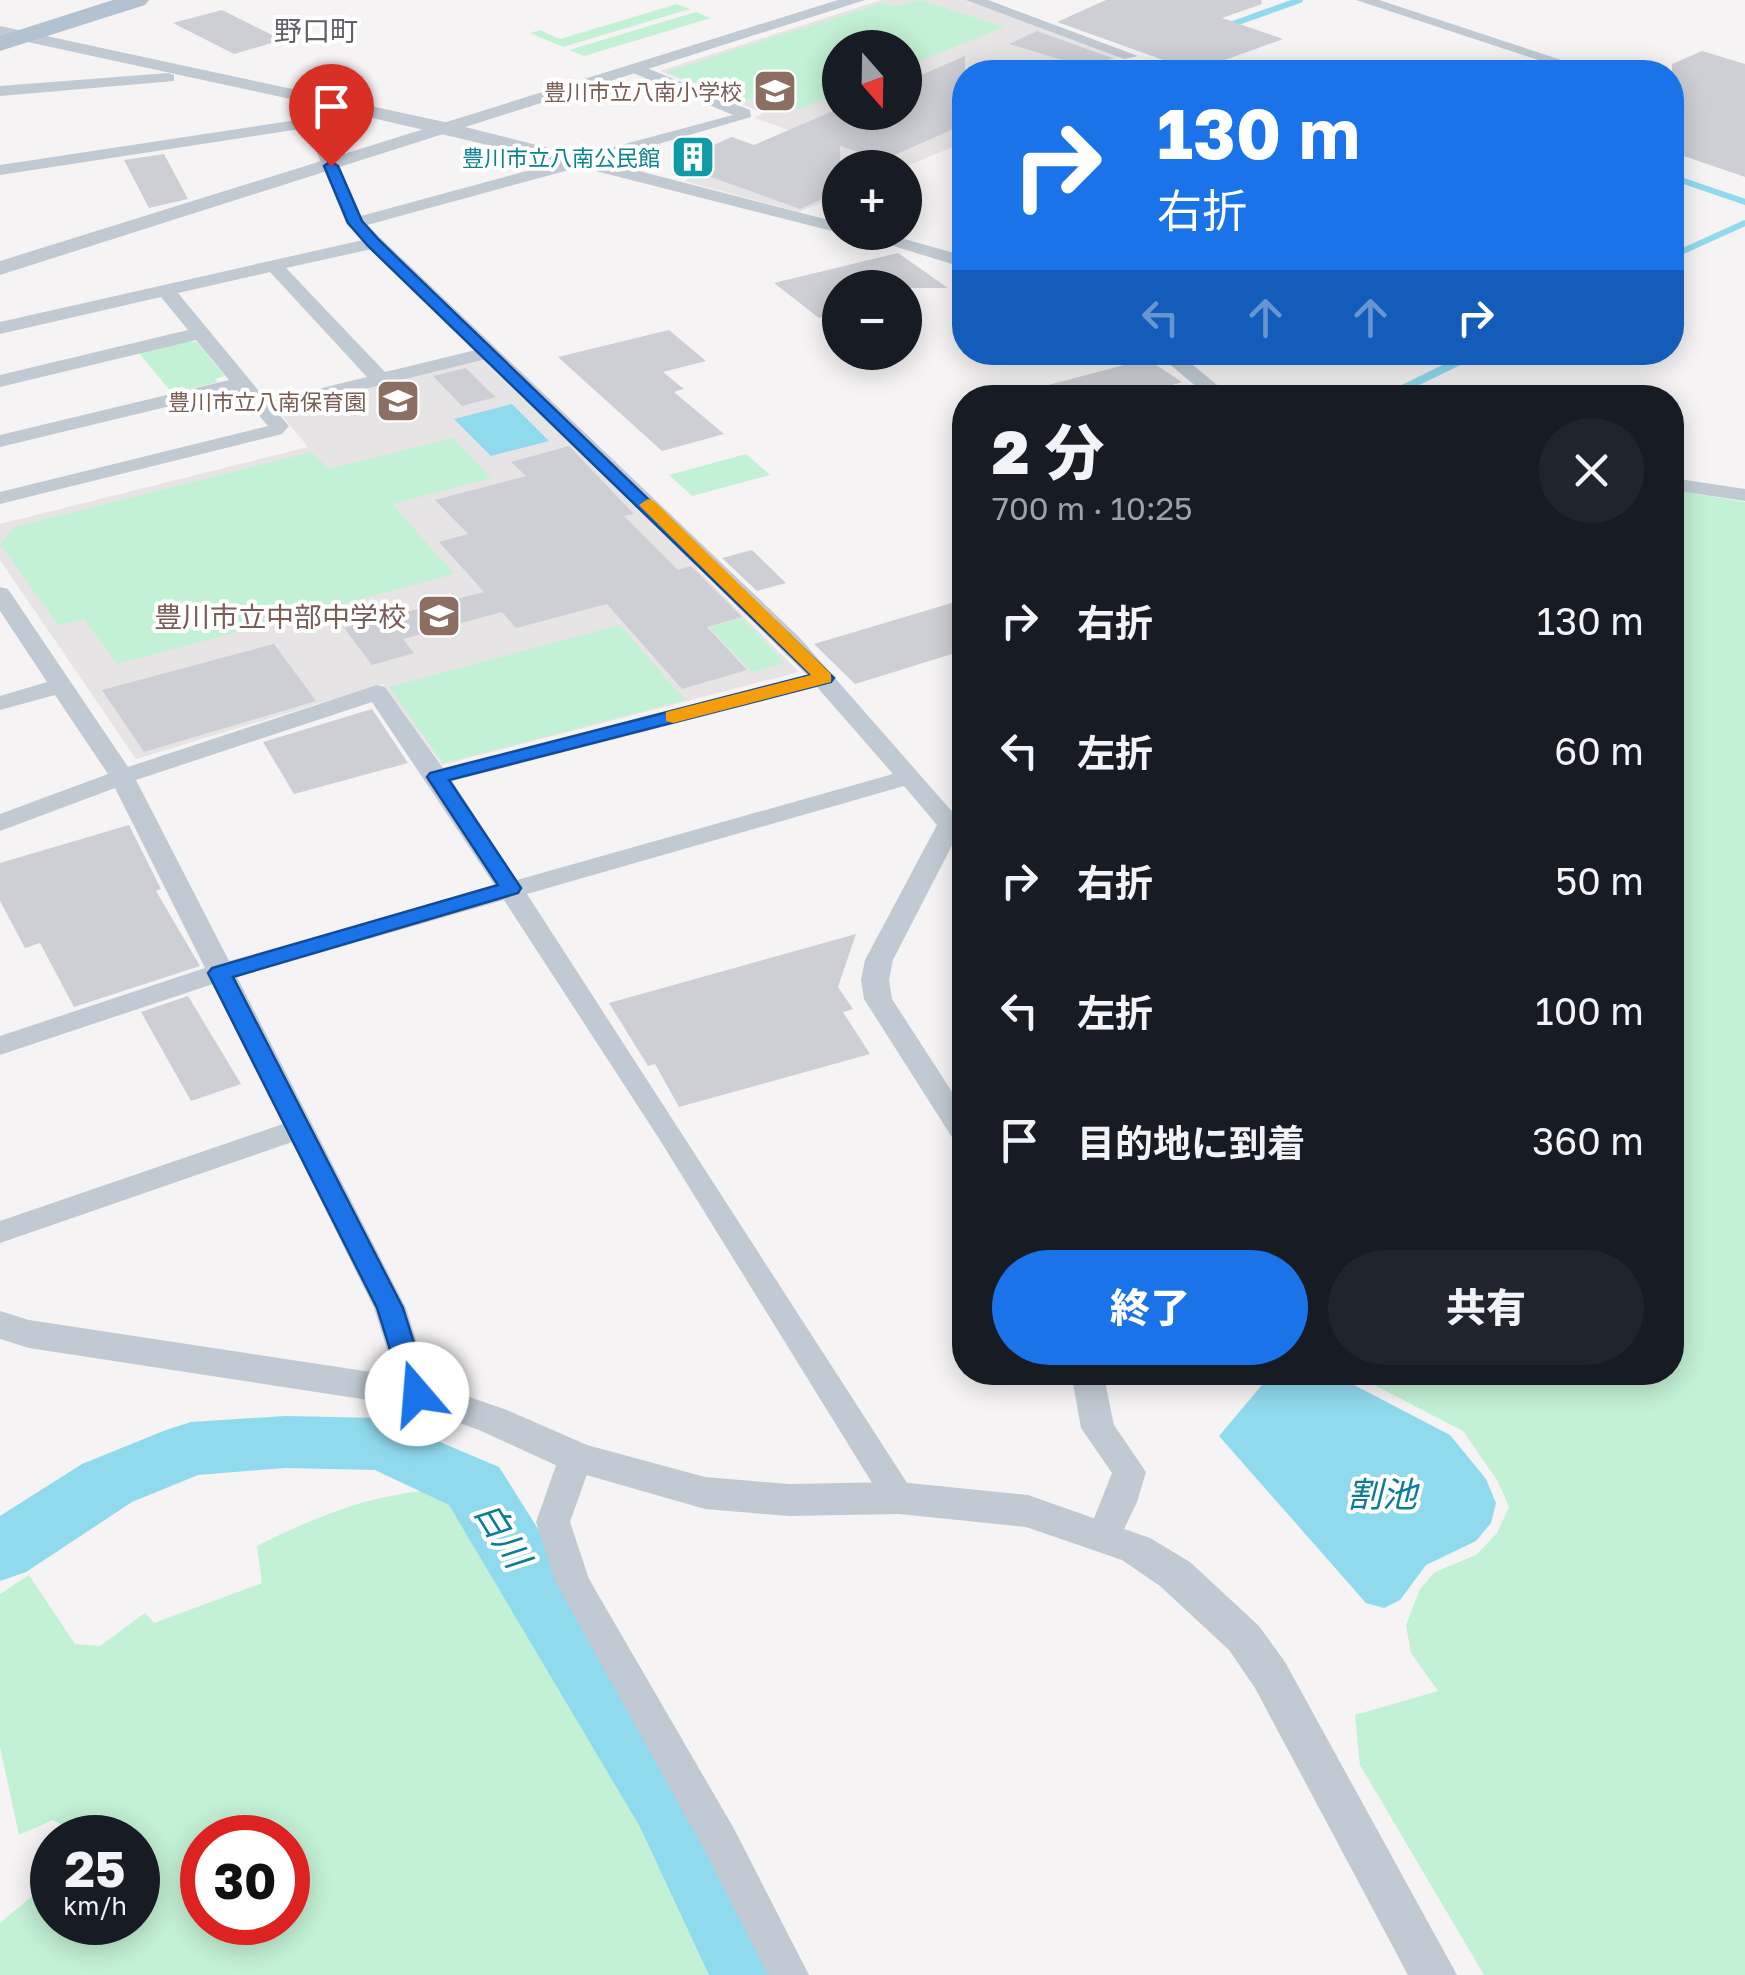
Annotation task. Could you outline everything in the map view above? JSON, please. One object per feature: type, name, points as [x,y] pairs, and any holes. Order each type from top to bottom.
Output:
[{"type":"main road","points":[[0,30],[93,0]]},
{"type":"main road","points":[[0,44],[137,0]]},
{"type":"street","points":[[0,268],[856,0]]},
{"type":"street","points":[[974,0],[1130,56]]},
{"type":"street","points":[[1364,0],[1552,60]]},
{"type":"street","points":[[0,30],[449,128],[822,224]]},
{"type":"street","points":[[355,223],[744,117],[744,113],[637,69]]},
{"type":"street","points":[[0,91],[200,76]]},
{"type":"street","points":[[303,98],[355,223],[824,678],[950,824],[880,960],[875,980],[878,999],[952,1116]]},
{"type":"street","points":[[0,170],[313,122]]},
{"type":"street","points":[[0,328],[374,243]]},
{"type":"street","points":[[922,250],[952,258]]},
{"type":"street","points":[[274,266],[380,379]]},
{"type":"street","points":[[0,498],[276,430],[279,426],[166,291]]},
{"type":"street","points":[[0,381],[202,333]]},
{"type":"street","points":[[263,408],[487,353]]},
{"type":"street","points":[[1181,365],[1206,385]]},
{"type":"street","points":[[0,441],[242,383]]},
{"type":"street","points":[[1684,486],[1745,494]]},
{"type":"street","points":[[0,596],[122,777],[390,1308],[417,1394]]},
{"type":"street","points":[[437,777],[824,678]]},
{"type":"street","points":[[0,703],[60,686]]},
{"type":"street","points":[[0,823],[122,777],[377,692],[668,1130],[899,1498]]},
{"type":"street","points":[[0,1046],[220,973],[910,778]]},
{"type":"street","points":[[0,1232],[300,1129]]},
{"type":"street","points":[[0,1325],[29,1334],[417,1394],[492,1420],[576,1456],[705,1492],[789,1500],[899,1498],[1028,1511],[1136,1549],[1175,1574],[1244,1638],[1270,1675],[1433,1975]]},
{"type":"street","points":[[1090,1385],[1098,1428],[1128,1472],[1120,1502],[1104,1536]]},
{"type":"street","points":[[576,1456],[553,1522],[572,1581],[719,1839],[789,1975]]},
{"type":"shaded area","name":"豊川市立八南小学校","points":[[881,0],[969,0],[1122,55],[1113,60],[952,60],[952,147],[922,160],[922,150],[822,150],[822,202],[799,212],[684,181],[795,132],[754,118],[763,113],[660,71]]},
{"type":"shaded area","points":[[481,358],[696,563],[696,568],[799,672],[442,765],[383,684],[136,759],[0,560],[0,524],[308,447],[277,409]]},
{"type":"green space","points":[[920,0],[1004,27],[922,60],[922,30],[822,30],[822,100],[800,109],[772,98],[734,100],[666,72],[882,3],[895,7]]},
{"type":"green space","points":[[677,4],[690,9],[563,47],[530,33],[540,30],[560,39]]},
{"type":"green space","points":[[696,12],[711,18],[584,56],[569,50]]},
{"type":"green space","points":[[197,342],[225,376],[215,379],[218,382],[172,393],[139,353]]},
{"type":"green space","points":[[453,438],[491,478],[392,504],[454,574],[117,664],[84,619],[58,625],[0,544],[15,527],[311,452],[329,469]]},
{"type":"green space","points":[[746,454],[770,475],[692,496],[669,475]]},
{"type":"green space","points":[[1684,492],[1745,502],[1745,1975],[1484,1975],[1360,1765],[1355,1715],[1438,1691],[1411,1653],[1406,1625],[1420,1589],[1435,1572],[1476,1555],[1497,1533],[1509,1507],[1497,1480],[1463,1431],[1374,1385],[1684,1385]]},
{"type":"green space","points":[[742,618],[785,663],[752,672],[709,627]]},
{"type":"green space","points":[[620,625],[685,700],[443,763],[389,687]]},
{"type":"green space","points":[[423,1491],[453,1499],[470,1516],[548,1630],[656,1804],[707,1904],[726,1975],[0,1975],[0,1923],[30,1898],[30,1945],[160,1945],[160,1815],[30,1815],[30,1830],[19,1835],[0,1747],[0,1594],[29,1575],[75,1644],[100,1646],[145,1613],[154,1623],[262,1583],[257,1546],[297,1527],[379,1498]]},
{"type":"water","points":[[512,404],[549,441],[491,456],[454,419]]},
{"type":"water","name":"割池","points":[[1262,1385],[1354,1385],[1450,1435],[1486,1479],[1496,1503],[1491,1523],[1476,1541],[1426,1565],[1400,1600],[1384,1608],[1366,1603],[1219,1436]]},
{"type":"building","points":[[1106,0],[1261,0],[1262,4],[1222,18],[1283,39],[1225,60],[1163,60],[1057,22]]},
{"type":"building","points":[[222,10],[282,40],[234,54],[173,23]]},
{"type":"building","points":[[1037,31],[1112,58],[1062,60],[1009,44]]},
{"type":"building","points":[[1702,51],[1745,64],[1745,177],[1684,156],[1681,60]]},
{"type":"building","points":[[952,62],[952,130],[906,150],[852,150],[840,146],[840,150],[822,150],[822,199],[800,209],[672,163],[732,137],[754,145],[822,116],[822,130],[922,130],[922,75]]},
{"type":"building","points":[[164,154],[188,199],[149,208],[124,160]]},
{"type":"building","points":[[898,253],[948,288],[922,288],[922,270],[828,270]]},
{"type":"building","points":[[822,271],[822,317],[819,318],[774,283]]},
{"type":"building","points":[[669,330],[706,361],[663,372],[684,389],[674,392],[724,434],[662,451],[558,357]]},
{"type":"building","points":[[1124,365],[1156,365],[1182,382],[1172,385],[1048,385]]},
{"type":"building","points":[[466,368],[496,397],[462,406],[433,376]]},
{"type":"building","points":[[569,446],[634,514],[624,516],[678,570],[691,566],[742,617],[707,627],[747,670],[682,689],[607,604],[516,628],[502,612],[403,639],[414,653],[372,665],[344,628],[484,592],[439,542],[468,534],[435,500],[526,476],[511,462]]},
{"type":"building","points":[[752,550],[786,583],[757,591],[722,558]]},
{"type":"building","points":[[952,603],[952,654],[855,684],[814,644]]},
{"type":"building","points":[[274,644],[316,701],[144,752],[102,690]]},
{"type":"building","points":[[372,709],[408,763],[294,794],[263,742]]},
{"type":"building","points":[[129,825],[161,889],[156,891],[200,966],[74,1007],[40,943],[25,948],[0,901],[0,863]]},
{"type":"building","points":[[856,934],[838,987],[853,1009],[843,1012],[870,1054],[679,1107],[655,1064],[648,1066],[609,1003]]},
{"type":"building","points":[[188,996],[241,1084],[191,1101],[141,1012]]},
{"type":"waterway","points":[[1227,26],[1300,0]]},
{"type":"waterway","points":[[1684,181],[1745,202]]},
{"type":"waterway","points":[[1684,251],[1745,223]]},
{"type":"waterway","points":[[1411,385],[1451,365]]},
{"type":"waterway","name":"白川","points":[[0,1552],[107,1483],[191,1449],[285,1442],[383,1444],[474,1486],[669,1805],[751,1975]]},
{"type":"slow traffic","points":[[648,505],[824,678],[673,717]]},
{"type":"place","name":"豊川市立八南小学校","points":[[775,91]]},
{"type":"place","name":"豊川市立八南公民館","points":[[693,157]]},
{"type":"place","name":"豊川市立八南保育園","points":[[398,401]]},
{"type":"place","name":"豊川市立中部中学校","points":[[439,616]]},
{"type":"district","name":"野口町","points":[[316,30]]},
{"type":"route","points":[[331,166],[355,223],[374,243],[824,678],[437,777],[510,888],[220,973],[390,1308],[417,1394]]}]
